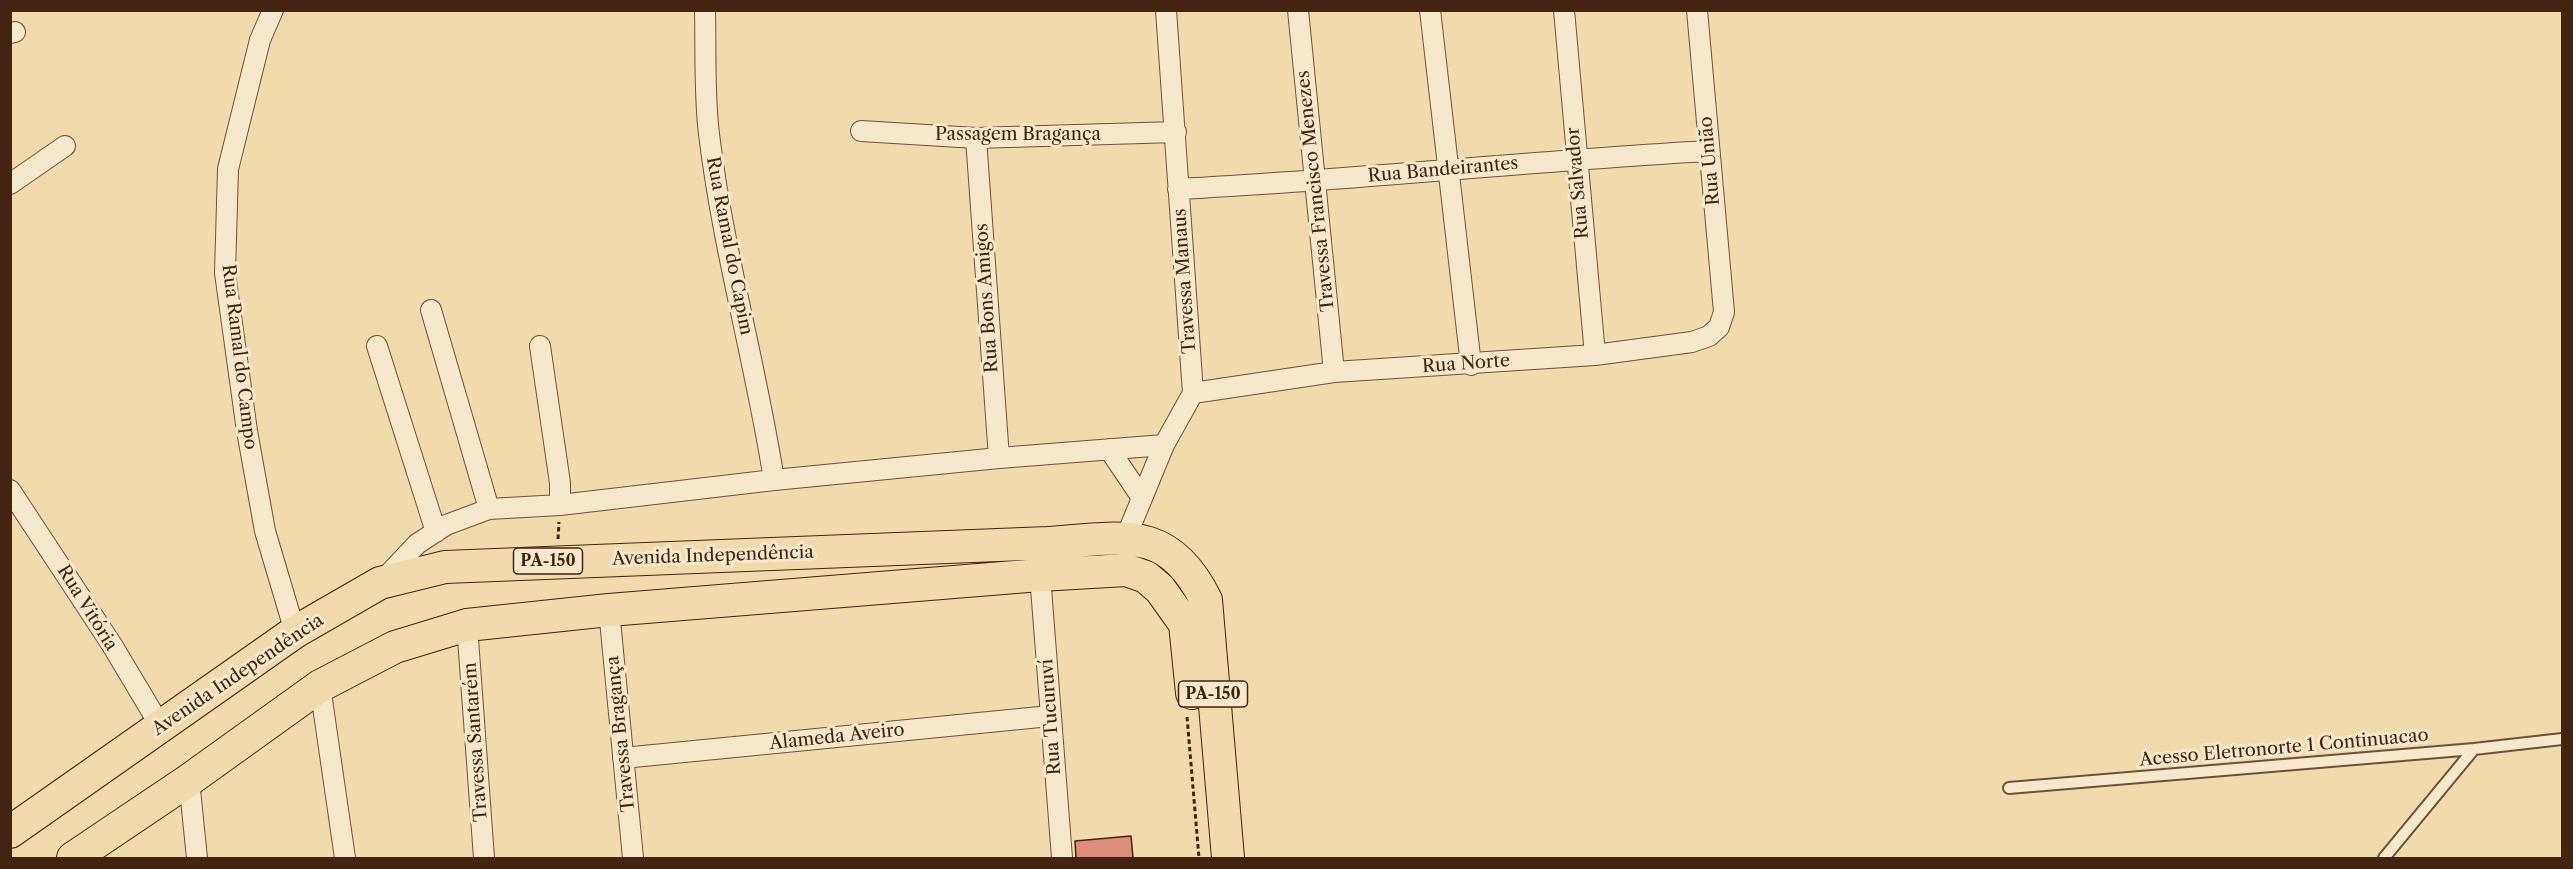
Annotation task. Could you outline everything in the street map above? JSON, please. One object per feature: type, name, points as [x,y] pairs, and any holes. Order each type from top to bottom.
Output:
[{"type":"main road","name":"Avenida Independência","points":[[10,831],[296,632],[380,583],[445,567],[1048,543],[1126,537],[1162,547],[1181,561],[1194,577],[1206,600],[1228,858]]},
{"type":"main road","name":"PA-150","points":[[73,858],[189,780],[320,686],[395,647],[467,625],[609,610],[1126,570],[1146,577],[1160,589],[1176,608],[1185,624],[1208,858]]},
{"type":"street","name":"Rua Ramal do Campo","points":[[273,10],[260,40],[228,169],[225,273],[247,431],[265,531],[296,632]]},
{"type":"street","name":"Rua Ramal do Capim","points":[[705,10],[708,131],[715,178],[767,434],[774,480]]},
{"type":"street","name":"Travessa Manaus","points":[[1166,10],[1193,393]]},
{"type":"street","name":"Travessa Francisco Menezes","points":[[1298,10],[1334,372]]},
{"type":"street","points":[[1430,10],[1471,365]]},
{"type":"street","name":"Rua Salvador","points":[[1564,10],[1595,355]]},
{"type":"street","name":"Rua União","points":[[1697,10],[1724,312]]},
{"type":"street","name":"Passagem Bragança","points":[[861,131],[976,138],[1176,132]]},
{"type":"street","name":"Rua Bons Amigos","points":[[976,138],[999,458]]},
{"type":"street","points":[[10,184],[65,146]]},
{"type":"street","name":"Rua Bandeirantes","points":[[1178,189],[1316,182],[1449,168],[1708,151]]},
{"type":"street","points":[[431,310],[489,509]]},
{"type":"street","name":"Rua Norte","points":[[1193,393],[1334,372],[1471,365],[1595,355],[1692,342],[1709,336],[1719,327],[1724,312]]},
{"type":"street","points":[[376,346],[436,532]]},
{"type":"street","points":[[540,346],[560,483],[560,505]]},
{"type":"street","points":[[1126,537],[1164,445],[1193,393]]},
{"type":"street","points":[[380,583],[417,544],[446,525],[489,509],[560,505],[774,480],[999,458],[1164,445]]},
{"type":"street","points":[[1108,449],[1142,498]]},
{"type":"street","name":"Rua Vitória","points":[[10,490],[112,645],[161,727]]},
{"type":"street","name":"Rua Tucuruví","points":[[1040,575],[1062,858]]},
{"type":"street","name":"Travessa Bragança","points":[[609,610],[633,858]]},
{"type":"street","name":"Travessa Santarém","points":[[467,625],[484,858]]},
{"type":"street","points":[[320,686],[345,858]]},
{"type":"street","name":"Alameda Aveiro","points":[[623,758],[1050,716]]},
{"type":"street","points":[[189,780],[197,858]]},
{"type":"lane","name":"Acesso Eletronorte 1 Continuacao","points":[[2009,788],[2474,749],[2562,739]]},
{"type":"lane","points":[[2384,858],[2474,749]]},
{"type":"path","points":[[1186,706],[1199,858]]},
{"type":"building","points":[[1131,836],[1133,858],[1076,858],[1075,841]]}]
